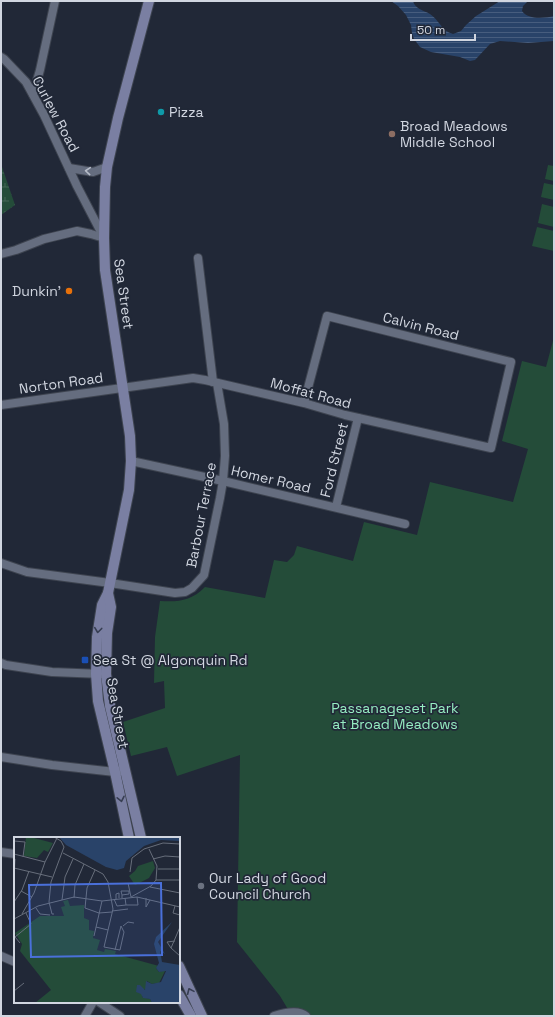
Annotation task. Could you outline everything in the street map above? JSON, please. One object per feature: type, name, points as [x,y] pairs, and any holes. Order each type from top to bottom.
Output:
[{"type":"main road","name":"Sea Street","points":[[141,837],[98,701],[101,674],[97,637],[102,605],[109,588],[129,490],[131,461],[130,436],[124,388],[105,270],[105,187],[107,167],[120,110],[149,1]]},
{"type":"main road","name":"Sea Street","points":[[120,771],[129,837]]},
{"type":"main road","points":[[180,968],[202,1016]]},
{"type":"main road","points":[[180,997],[191,1016]]},
{"type":"street","points":[[33,94],[40,70],[55,1]]},
{"type":"street","name":"Curlew Road","points":[[1,57],[26,82],[33,94],[104,238]]},
{"type":"street","name":"Curlew Road","points":[[69,168],[93,172],[107,167]]},
{"type":"street","points":[[3,254],[44,239],[77,231],[104,238]]},
{"type":"street","name":"Barbour Terrace","points":[[1,563],[26,572],[109,588],[175,593],[185,592],[192,588],[204,576],[223,481],[225,456],[224,424],[215,382],[198,258]]},
{"type":"street","name":"Calvin Road","points":[[304,403],[327,316],[511,362],[491,448]]},
{"type":"street","name":"Moffat Road","points":[[124,388],[193,378],[304,403],[358,418],[491,448]]},
{"type":"street","name":"Norton Road","points":[[1,405],[124,388]]},
{"type":"street","name":"Ford Street","points":[[336,507],[358,418]]},
{"type":"street","name":"Homer Road","points":[[131,461],[405,524]]},
{"type":"street","points":[[1,662],[6,665],[52,672],[101,674]]},
{"type":"street","points":[[1,757],[52,765],[120,771]]},
{"type":"street","points":[[1,852],[14,854]]},
{"type":"street","points":[[1,956],[14,962]]},
{"type":"street","points":[[85,1016],[92,1003]]},
{"type":"street","points":[[100,1003],[120,1016]]},
{"type":"street","points":[[274,1016],[282,1013],[294,1012],[304,1013],[306,1016]]},
{"type":"green space","points":[[1,164],[15,205],[1,215]]},
{"type":"green space","points":[[548,165],[554,166],[554,181],[545,179]]},
{"type":"green space","points":[[544,183],[554,185],[554,200],[541,197]]},
{"type":"green space","points":[[542,204],[554,207],[554,227],[538,223]]},
{"type":"green space","points":[[537,227],[554,231],[554,251],[532,246]]},
{"type":"green space","name":"Passanageset Park at Broad Meadows","points":[[554,337],[554,1016],[292,1016],[280,996],[237,942],[240,755],[177,776],[167,747],[131,756],[123,722],[165,708],[164,681],[154,683],[155,637],[160,601],[184,600],[200,592],[205,587],[265,598],[274,560],[287,562],[294,555],[297,546],[353,561],[364,522],[417,535],[430,482],[513,502],[528,449],[502,441],[522,361],[546,367]]},
{"type":"water","points":[[391,1],[413,1],[417,8],[430,14],[445,30],[453,34],[461,31],[476,16],[500,1],[528,1],[523,6],[522,11],[528,16],[537,18],[554,16],[554,41],[528,43],[500,41],[490,44],[475,60],[470,61],[460,57],[431,52],[420,47],[414,39],[411,25],[406,15]]},
{"type":"place","name":"Pizza","points":[[161,112]]},
{"type":"place","name":"Broad Meadows Middle School","points":[[392,134]]},
{"type":"place","name":"Dunkin'","points":[[69,291]]},
{"type":"place","name":"Sea St @ Algonquin Rd","points":[[85,660]]},
{"type":"place","name":"Our Lady of Good Council Church","points":[[201,886]]}]
